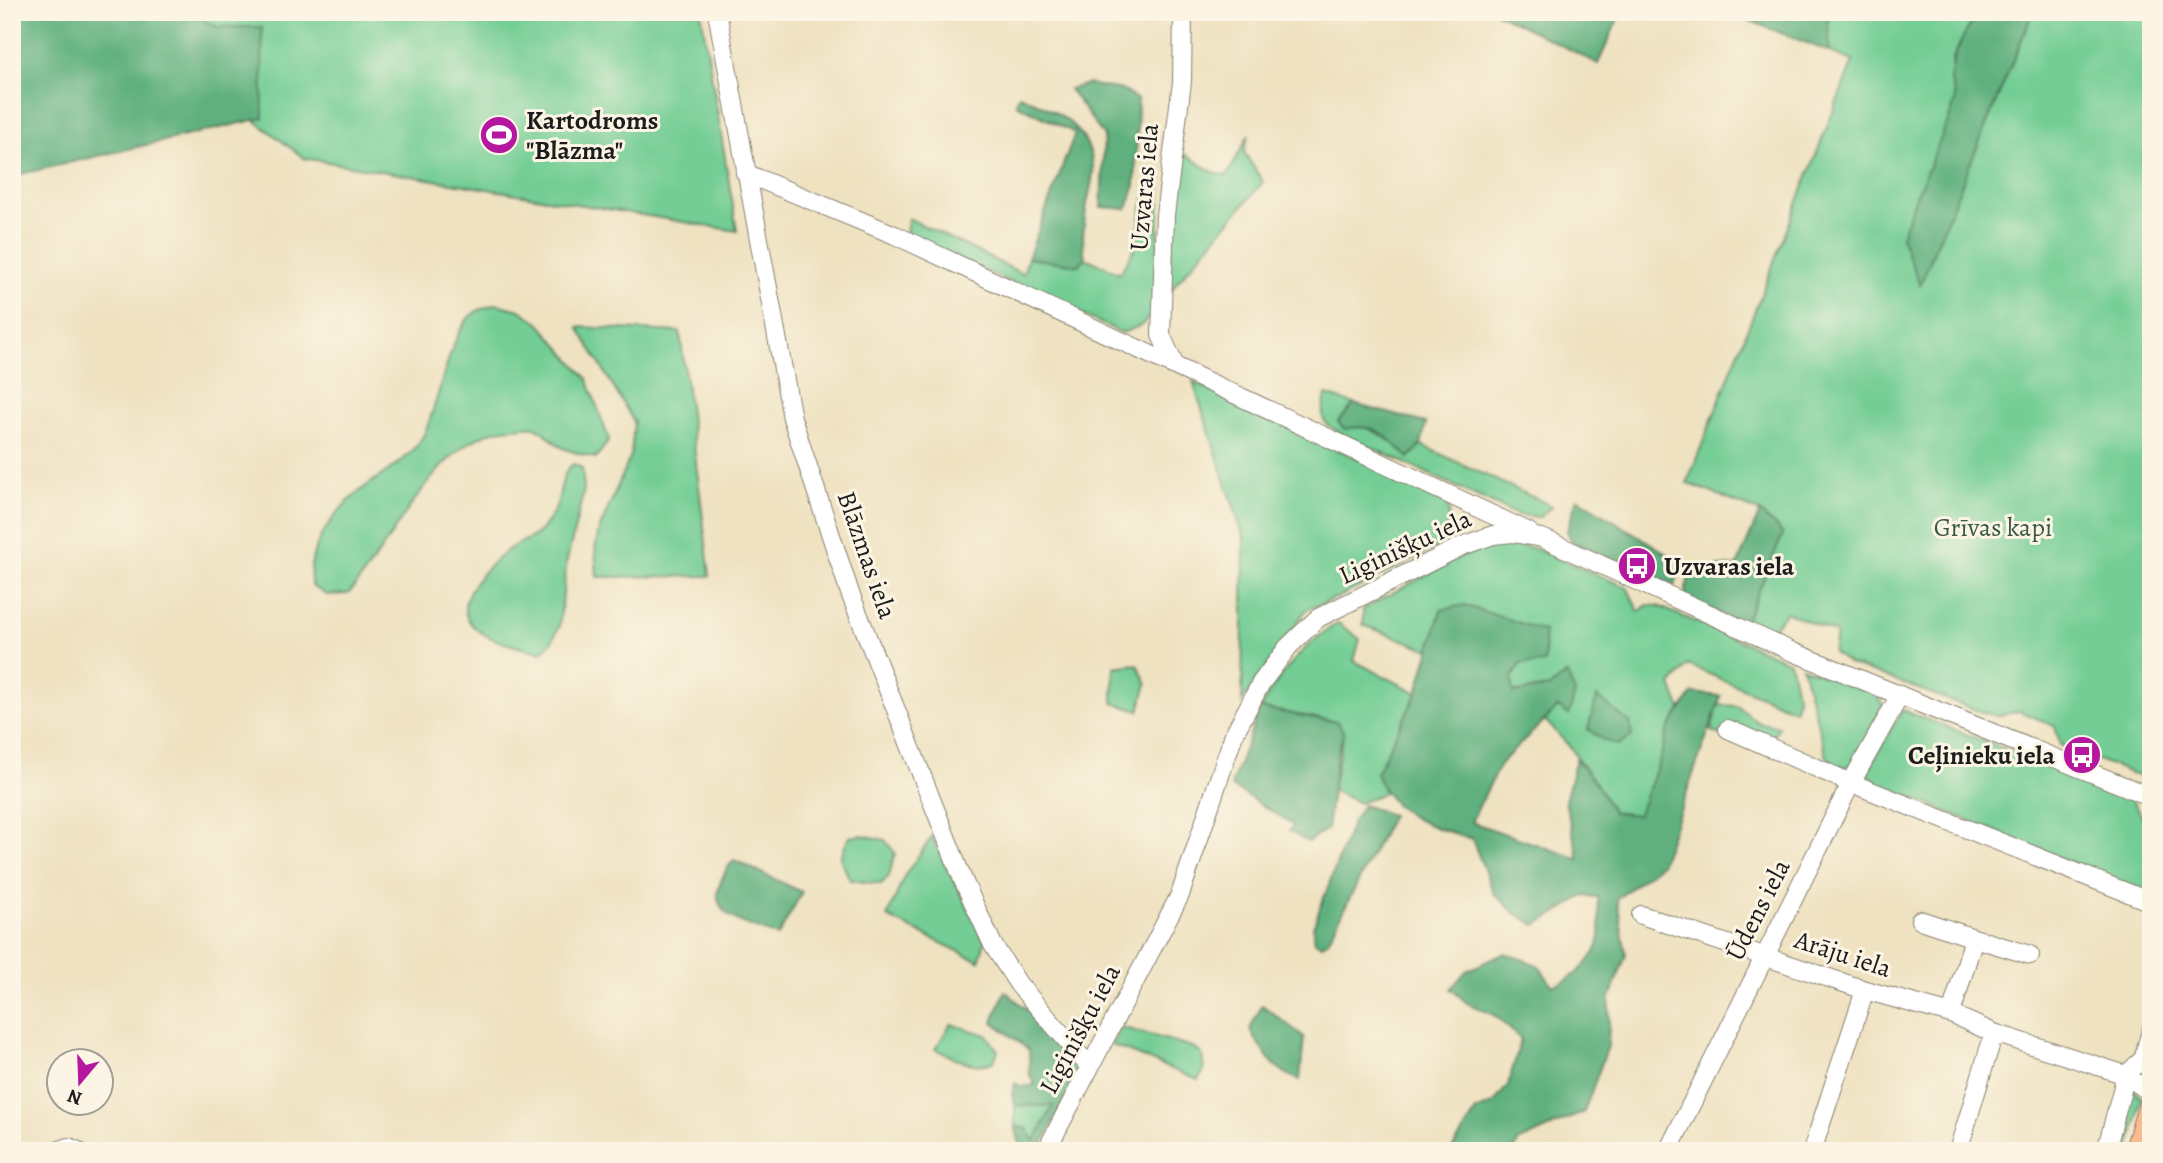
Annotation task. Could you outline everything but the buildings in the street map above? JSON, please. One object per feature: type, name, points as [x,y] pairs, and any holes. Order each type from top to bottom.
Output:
[{"type":"main road","points":[[2136,1151],[2151,1103]]},
{"type":"street","name":"Blāzmas iela","points":[[717,12],[792,418],[850,593],[963,880],[993,946],[1019,985],[1090,1067]]},
{"type":"street","name":"Uzvaras iela","points":[[1174,364],[1161,335],[1165,215],[1182,82],[1183,12]]},
{"type":"street","points":[[746,173],[895,235],[1542,538]]},
{"type":"street","name":"Liginišķu iela","points":[[1046,1151],[1180,895],[1234,734],[1261,683],[1289,647],[1318,618],[1462,546],[1493,535],[1513,533],[1542,538],[1778,646],[2151,797]]},
{"type":"street","name":"Ūdens iela","points":[[1668,1151],[1851,783],[1900,695]]},
{"type":"street","points":[[1728,729],[1851,783],[2151,902]]},
{"type":"street","name":"Arāju iela","points":[[1641,915],[1865,990],[1951,1014],[1994,1033],[2126,1075],[2151,1093]]},
{"type":"street","points":[[1920,920],[2030,955]]},
{"type":"street","points":[[1951,1014],[1974,938]]},
{"type":"street","points":[[1812,1151],[1865,990]]},
{"type":"street","points":[[2106,1151],[2126,1075],[2143,1059],[2151,1031]]},
{"type":"street","points":[[1958,1151],[1994,1033]]},
{"type":"street","points":[[57,1151],[69,1147],[78,1151]]},
{"type":"green space","points":[[12,12],[200,12],[203,20],[217,27],[262,27],[263,118],[12,176]]},
{"type":"green space","name":"Kartodroms \"Blāzma\"","points":[[200,12],[701,12],[737,231],[304,158],[245,113],[217,27],[203,20]]},
{"type":"green space","points":[[1495,12],[1621,12],[1598,64]]},
{"type":"green space","points":[[1727,12],[1827,12],[1830,52]]},
{"type":"green space","name":"Grīvas kapi","points":[[1827,12],[1980,12],[1952,59],[1955,102],[1938,154],[1915,195],[1920,284],[2033,12],[2151,12],[2151,781],[2060,745],[2055,726],[2020,711],[1996,716],[1850,664],[1833,653],[1836,633],[1786,612],[1774,627],[1765,629],[1744,624],[1783,534],[1760,512],[1687,483],[1853,61],[1830,52]]},
{"type":"green space","points":[[1980,12],[2033,12],[1920,285],[1901,237],[1955,102],[1951,80],[1956,53],[1964,35]]},
{"type":"green space","points":[[1088,84],[1122,90],[1138,100],[1135,185],[1127,209],[1101,207],[1104,136],[1069,89]]},
{"type":"green space","points":[[1019,95],[1067,120],[1077,129],[1090,152],[1093,171],[1083,231],[1085,258],[1079,265],[1028,258],[1075,133],[1016,104]]},
{"type":"green space","points":[[1249,134],[1244,152],[1263,182],[1168,293],[1172,184],[1180,152],[1214,172],[1227,176]]},
{"type":"green space","points":[[1156,177],[1160,190],[1156,310],[1142,325],[1122,333],[906,235],[908,218],[1023,274],[1028,258],[1078,265],[1085,258],[1120,273],[1135,247],[1143,204]]},
{"type":"green space","points":[[497,304],[520,310],[539,323],[587,378],[609,440],[596,458],[565,449],[535,427],[513,428],[486,434],[462,448],[440,469],[348,594],[327,595],[312,586],[312,560],[329,524],[356,494],[416,447],[428,425],[459,333],[477,311]]},
{"type":"green space","points":[[578,327],[680,332],[710,576],[597,577],[595,549],[599,530],[631,455],[634,422]]},
{"type":"green space","points":[[1193,382],[1445,499],[1449,511],[1447,528],[1439,546],[1341,596],[1306,610],[1242,702],[1244,538]]},
{"type":"green space","points":[[1326,395],[1354,404],[1339,422],[1361,426],[1377,433],[1409,457],[1421,445],[1552,506],[1540,517],[1518,515],[1344,435],[1324,420]]},
{"type":"green space","points":[[1354,404],[1426,423],[1421,445],[1409,458],[1387,437],[1373,429],[1344,429],[1338,422]]},
{"type":"green space","points":[[573,464],[582,468],[584,490],[567,560],[559,627],[551,643],[542,652],[492,638],[476,629],[467,617],[465,604],[471,588],[509,549],[541,530],[555,510],[563,478]]},
{"type":"green space","points":[[1577,498],[1682,563],[1675,586],[1572,542],[1567,531]]},
{"type":"green space","points":[[1760,512],[1783,534],[1744,624],[1687,600],[1685,593],[1691,569],[1737,566]]},
{"type":"green space","points":[[1503,542],[1533,548],[1627,587],[1639,612],[1647,605],[1658,606],[1790,662],[1798,699],[1794,710],[1688,665],[1671,685],[1681,710],[1668,729],[1659,763],[1638,816],[1613,812],[1571,748],[1545,720],[1558,707],[1569,714],[1566,674],[1550,687],[1512,693],[1512,677],[1520,664],[1441,610],[1430,650],[1363,625],[1363,609],[1484,544]]},
{"type":"green space","points":[[1464,605],[1544,631],[1545,663],[1520,664],[1512,677],[1513,693],[1550,687],[1567,674],[1575,693],[1569,715],[1558,707],[1500,764],[1471,822],[1579,859],[1565,801],[1576,759],[1594,780],[1613,812],[1638,815],[1659,763],[1668,729],[1693,693],[1721,696],[1661,864],[1617,899],[1626,955],[1610,998],[1608,1046],[1584,1112],[1518,1142],[1514,1151],[1451,1151],[1476,1111],[1493,1104],[1508,1085],[1521,1039],[1494,1015],[1467,1003],[1451,989],[1466,971],[1505,953],[1538,965],[1553,986],[1568,979],[1583,967],[1598,945],[1598,897],[1584,896],[1536,925],[1515,913],[1494,894],[1472,839],[1428,824],[1403,810],[1383,788],[1376,773],[1417,693],[1441,610]]},
{"type":"green space","points":[[1338,623],[1360,639],[1354,661],[1417,693],[1377,773],[1384,793],[1359,803],[1332,790],[1344,733],[1337,722],[1260,708],[1294,661],[1315,640]]},
{"type":"green space","points":[[1137,664],[1147,684],[1139,711],[1113,703],[1114,667]]},
{"type":"green space","points":[[1802,667],[1873,693],[1883,704],[1851,766],[1837,767],[1826,755]]},
{"type":"green space","points":[[1597,697],[1630,723],[1632,736],[1618,745],[1603,740],[1588,729]]},
{"type":"green space","points":[[1718,705],[1737,706],[1759,723],[1779,726],[1765,753],[1711,731]]},
{"type":"green space","points":[[1260,708],[1337,722],[1344,733],[1337,754],[1327,829],[1308,842],[1289,831],[1293,825],[1231,786]]},
{"type":"green space","points":[[1902,710],[2129,796],[2151,831],[2151,895],[1877,783],[1867,772]]},
{"type":"green space","points":[[1363,805],[1392,815],[1328,941],[1322,945],[1315,942],[1313,927],[1352,823]]},
{"type":"green space","points":[[862,835],[885,840],[895,853],[889,876],[881,884],[850,880],[840,858],[849,837]]},
{"type":"green space","points":[[932,837],[985,941],[979,961],[887,917],[905,875]]},
{"type":"green space","points":[[734,860],[802,892],[778,936],[735,919],[720,905],[720,884]]},
{"type":"green space","points":[[1005,991],[1057,1035],[1079,1070],[1039,1151],[1022,1151],[1015,1126],[1027,1129],[1035,1141],[1053,1106],[1015,1105],[1012,1094],[1015,1083],[1022,1087],[1035,1085],[1029,1073],[1029,1050],[993,1022]]},
{"type":"green space","points":[[1262,1005],[1304,1037],[1300,1080],[1283,1072],[1270,1060],[1250,1029]]},
{"type":"green space","points":[[951,1024],[987,1035],[998,1051],[994,1061],[972,1064],[935,1049]]},
{"type":"green space","points":[[1121,1027],[1192,1047],[1202,1054],[1204,1071],[1198,1080],[1112,1045]]},
{"type":"green space","points":[[2129,1085],[2142,1098],[2129,1151],[2114,1151]]},
{"type":"green space","points":[[1015,1105],[1054,1106],[1034,1142],[1027,1129],[1015,1126]]},
{"type":"place","name":"Kartodroms \"Blāzma\"","points":[[499,135]]},
{"type":"place","name":"Uzvaras iela","points":[[1637,566]]},
{"type":"place","name":"Ceļinieku iela","points":[[2082,755]]}]
